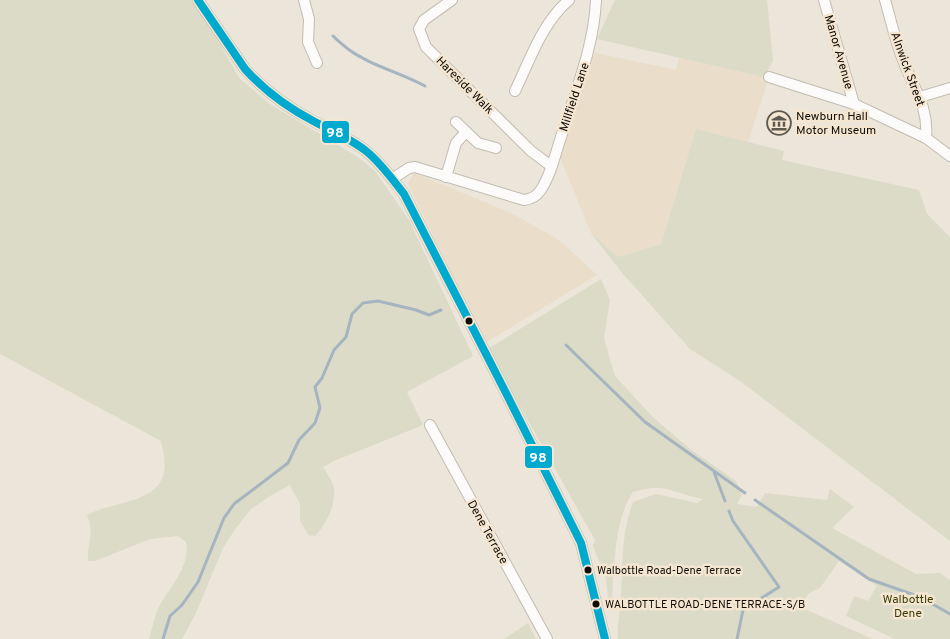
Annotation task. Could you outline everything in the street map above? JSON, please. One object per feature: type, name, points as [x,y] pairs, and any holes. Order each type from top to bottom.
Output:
[{"type":"street","points":[[198,0],[252,77],[297,111],[335,131],[364,150],[384,168],[404,194],[414,210],[581,544],[605,639]]},
{"type":"street","points":[[304,0],[309,18],[308,42],[317,63]]},
{"type":"street","name":"Hareside Walk","points":[[452,0],[424,20],[419,28],[426,46],[531,151],[551,166]]},
{"type":"street","points":[[515,91],[547,25],[554,14],[569,0]]},
{"type":"street","name":"Millfield Lane","points":[[446,177],[524,200],[533,198],[540,191],[551,166],[590,47],[595,20],[596,0]]},
{"type":"street","name":"Manor Avenue","points":[[824,0],[854,104]]},
{"type":"street","name":"Alnwick Street","points":[[885,0],[903,61],[920,97],[926,118],[926,138]]},
{"type":"street","points":[[769,77],[854,104],[926,138],[950,156]]},
{"type":"street","points":[[920,97],[950,88]]},
{"type":"street","points":[[456,122],[478,143],[496,148]]},
{"type":"street","points":[[392,179],[409,168],[446,177],[456,143],[466,132]]},
{"type":"street","name":"Dene Terrace","points":[[430,425],[546,639]]},
{"type":"shaded area","points":[[595,53],[676,70],[679,57],[769,77],[748,142],[696,129],[661,244],[618,257],[591,233],[558,152]]},
{"type":"shaded area","points":[[414,173],[511,213],[559,240],[597,275],[485,343],[408,184]]},
{"type":"green space","points":[[0,0],[195,0],[240,79],[270,104],[358,157],[375,171],[409,220],[473,356],[407,392],[423,425],[323,467],[333,485],[334,494],[329,514],[315,536],[308,535],[300,520],[300,504],[290,485],[251,509],[223,548],[196,613],[182,639],[149,639],[158,609],[182,569],[187,551],[186,542],[178,536],[150,539],[95,561],[88,561],[91,533],[87,515],[132,501],[153,490],[160,483],[165,468],[161,441],[0,354]]},
{"type":"green space","points":[[615,0],[767,0],[773,61],[764,77],[597,39]]},
{"type":"green space","points":[[696,129],[784,151],[782,160],[919,190],[927,214],[950,237],[950,541],[740,381],[690,349],[623,274],[591,233],[618,257],[661,244]]},
{"type":"green space","name":"Walbottle Dene","points":[[601,279],[610,300],[604,339],[615,376],[654,418],[690,449],[736,481],[742,495],[737,504],[757,507],[765,493],[827,500],[830,489],[854,507],[832,528],[916,574],[940,573],[950,580],[950,639],[895,639],[846,616],[854,596],[868,601],[877,586],[839,561],[820,588],[809,593],[800,607],[873,639],[618,639],[624,537],[633,502],[656,494],[697,503],[703,499],[660,488],[633,492],[621,518],[614,565],[611,610],[609,610],[606,578],[593,546],[595,540],[488,349]]},
{"type":"green space","points":[[528,623],[536,639],[504,639]]},
{"type":"waterway","points":[[333,36],[348,49],[366,60],[425,86]]},
{"type":"waterway","points":[[163,639],[170,616],[182,605],[198,582],[224,518],[234,504],[288,463],[299,440],[315,423],[320,408],[315,387],[322,378],[334,350],[346,337],[352,314],[363,303],[378,301],[429,315],[441,310]]},
{"type":"waterway","points":[[566,345],[645,422],[745,493]]},
{"type":"waterway","points":[[714,472],[725,501]]},
{"type":"waterway","points":[[755,500],[869,579],[920,597],[950,614]]},
{"type":"waterway","points":[[729,511],[733,521],[779,587],[743,610],[737,639]]},
{"type":"transit line","name":"98","points":[[198,0],[245,69],[260,84],[296,111],[366,151],[404,194],[581,543],[605,639]]},
{"type":"place","name":"Newburn Hall Motor Museum","points":[[779,123]]},
{"type":"place","name":"Walbottle Road-Dene Terrace","points":[[588,570]]},
{"type":"place","name":"WALBOTTLE ROAD-DENE TERRACE-S/B","points":[[596,604]]}]
